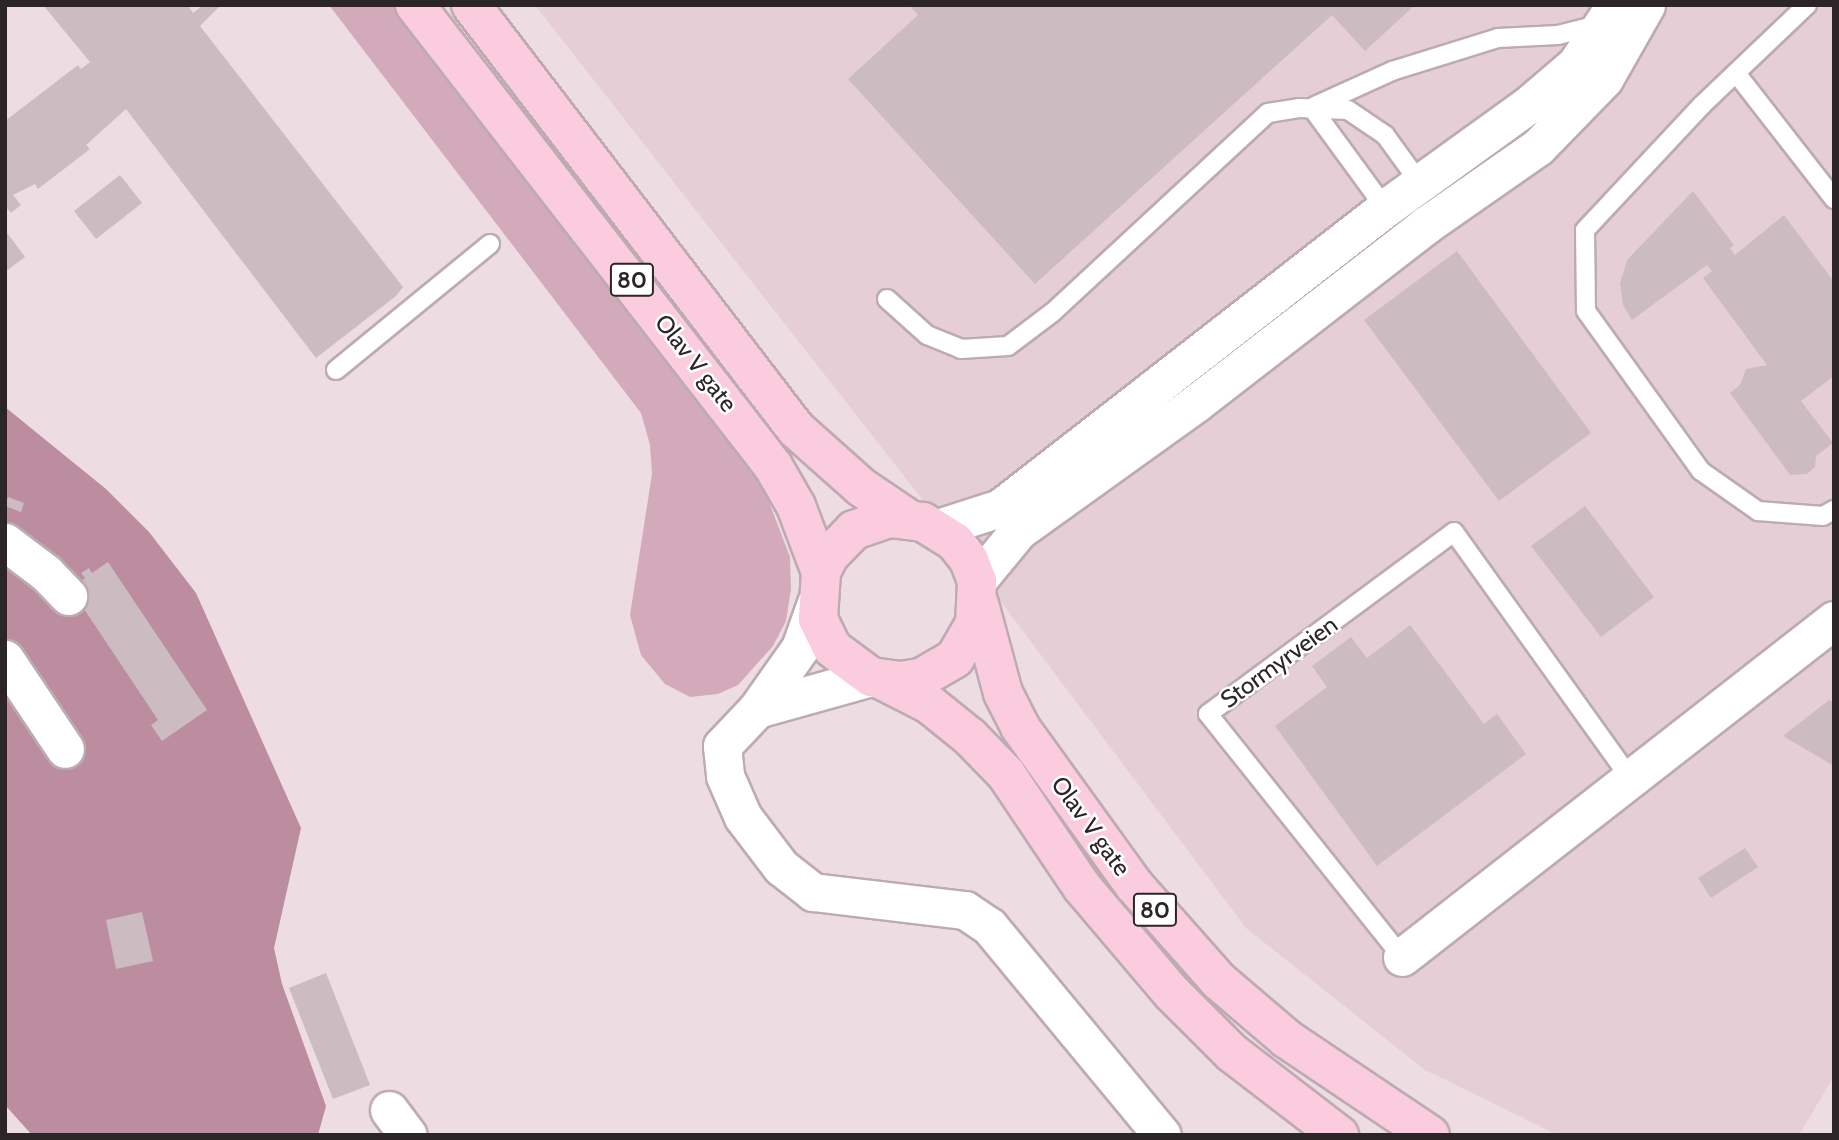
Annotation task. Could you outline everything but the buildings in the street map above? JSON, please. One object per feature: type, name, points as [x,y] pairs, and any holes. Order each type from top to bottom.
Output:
[{"type":"highway","name":"Olav V gate","points":[[415,5],[745,426],[796,506],[832,648],[877,678],[929,704],[970,737],[1006,774],[1082,887],[1172,993],[1232,1053],[1339,1135]]},
{"type":"highway","name":"Olav V gate","points":[[471,5],[796,429],[861,487],[922,523],[969,560],[1003,693],[1020,727],[1134,886],[1219,982],[1287,1039],[1430,1135]]},
{"type":"highway","points":[[818,587],[829,555],[855,530],[871,522],[922,523]]},
{"type":"highway","points":[[877,678],[921,678],[947,664],[968,642],[978,592]]},
{"type":"street","points":[[978,592],[1018,531],[1196,403],[1426,225],[1538,147],[1604,79],[1646,5]]},
{"type":"street","points":[[922,523],[1000,508],[1384,209],[1576,64],[1611,14]]},
{"type":"street","points":[[5,542],[68,596]]},
{"type":"street","points":[[818,587],[800,648],[757,709],[722,746],[725,776],[743,817],[781,867],[813,892],[848,900],[944,906],[965,911],[989,926],[1162,1135]]},
{"type":"street","name":"Stormyrveien","points":[[1402,957],[1834,620]]},
{"type":"street","points":[[5,659],[65,749]]},
{"type":"street","points":[[757,709],[877,678]]},
{"type":"lane","points":[[1807,5],[1736,73],[1585,230],[1586,311],[1701,471],[1758,510],[1823,516],[1834,510]]},
{"type":"lane","points":[[1312,108],[1392,71],[1498,38],[1558,35],[1611,14]]},
{"type":"lane","points":[[1736,73],[1834,199]]},
{"type":"lane","points":[[887,299],[927,335],[961,349],[1008,346],[1053,312],[1268,114],[1312,108],[1348,110],[1367,120],[1421,182],[1426,225],[1404,221],[1384,209],[1312,108]]},
{"type":"lane","points":[[336,370],[490,244]]},
{"type":"lane","name":"Stormyrveien","points":[[1402,957],[1208,714],[1454,532],[1631,779]]},
{"type":"shaded area","points":[[329,5],[395,5],[551,201],[738,448],[766,494],[790,557],[791,589],[786,621],[773,646],[738,685],[718,694],[690,697],[665,684],[641,655],[630,615],[652,474],[650,445],[641,413]]},
{"type":"shaded area","points":[[535,5],[1834,5],[1834,1076],[1799,1135],[1558,1135],[1425,1070],[1246,928],[962,550]]},
{"type":"shaded area","points":[[5,407],[106,489],[149,532],[196,593],[301,828],[274,948],[282,984],[326,1106],[318,1135],[32,1135],[5,1105]]}]
